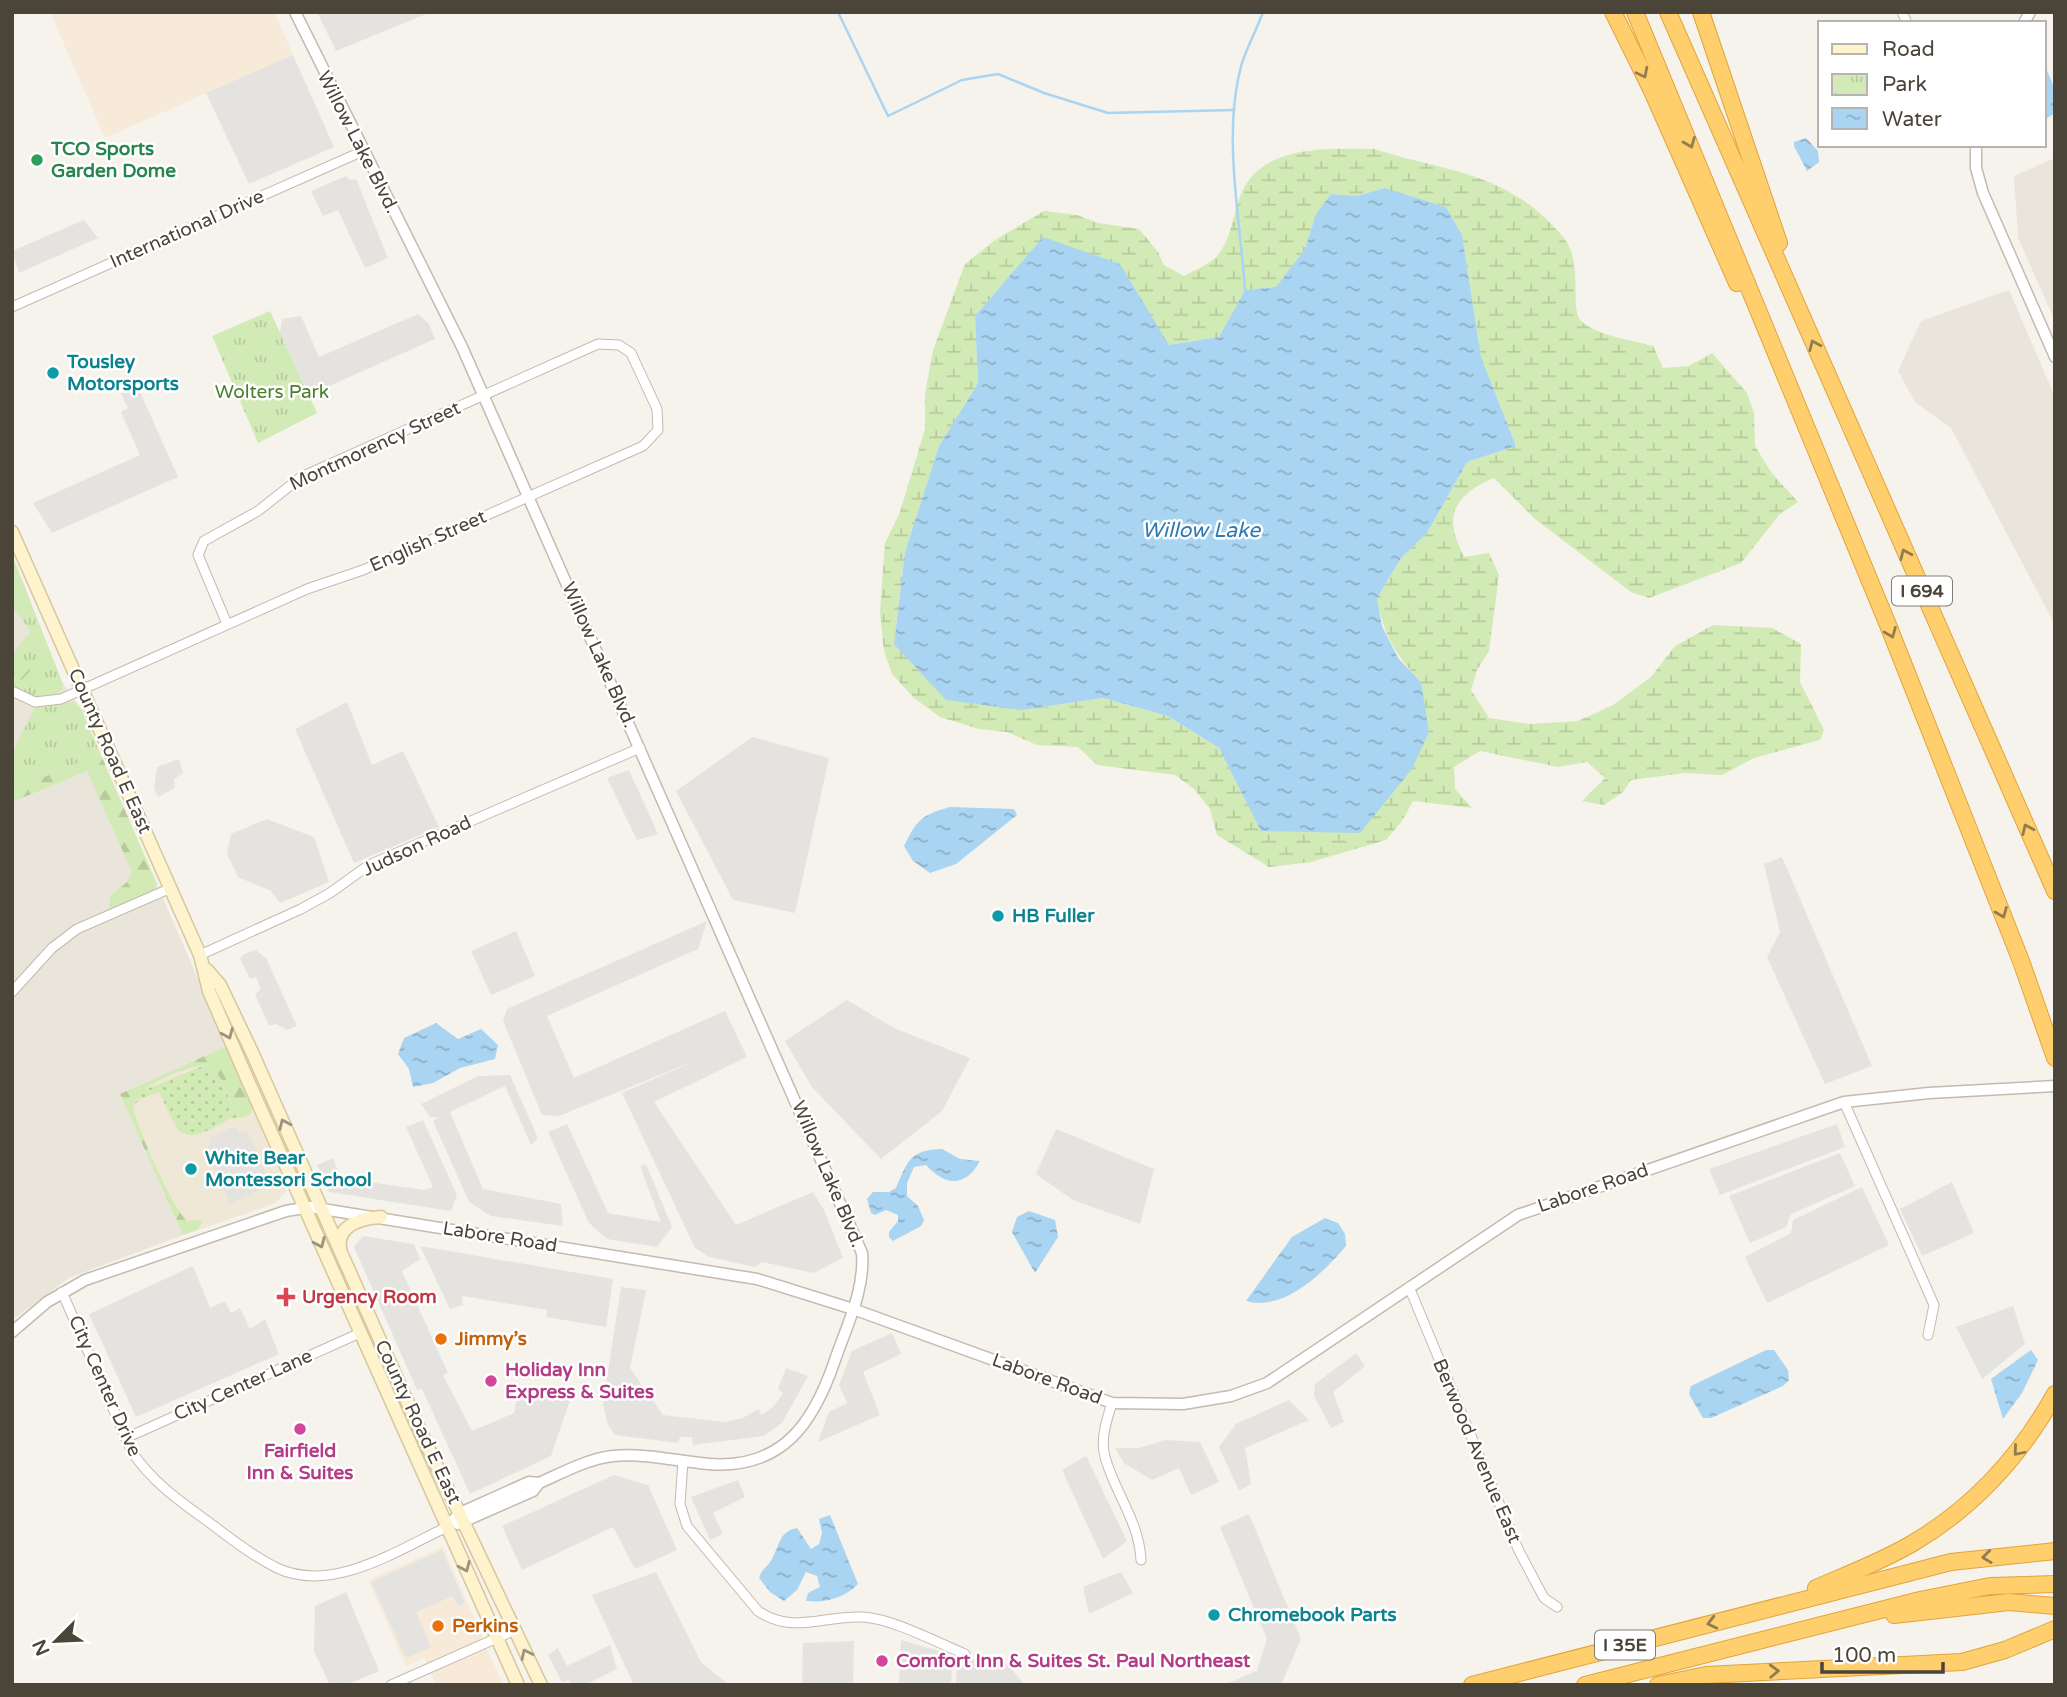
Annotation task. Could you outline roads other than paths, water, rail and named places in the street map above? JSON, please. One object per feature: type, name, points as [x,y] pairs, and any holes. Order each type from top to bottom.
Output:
[{"type":"highway","points":[[1612,12],[1662,112],[1838,501]]},
{"type":"highway","name":"I 694","points":[[1635,12],[1838,501],[2021,961],[2055,1030]]},
{"type":"highway","name":"I 694","points":[[1668,12],[2055,891]]},
{"type":"highway","points":[[1701,12],[1775,232],[1790,290]]},
{"type":"highway","points":[[2021,961],[2055,1058]]},
{"type":"highway","points":[[1778,1606],[1911,1545],[1948,1521],[1993,1481],[2034,1432],[2055,1394]]},
{"type":"highway","name":"I 35E","points":[[1472,1685],[1951,1562],[2055,1551]]},
{"type":"highway","name":"I 35E","points":[[1584,1685],[1853,1616],[1990,1586],[2055,1584]]},
{"type":"highway","points":[[1853,1616],[1885,1616],[2009,1602],[2055,1606]]},
{"type":"highway","points":[[1658,1685],[1706,1675],[1962,1662],[2005,1650],[2055,1629]]},
{"type":"main road","name":"County Road E East","points":[[12,532],[201,956],[209,991],[303,1207],[518,1685]]},
{"type":"main road","name":"County Road E East","points":[[206,970],[225,996],[462,1518],[541,1685]]},
{"type":"main road","points":[[341,1253],[339,1239],[345,1228],[363,1220],[381,1217]]},
{"type":"street","name":"Willow Lake Blvd.","points":[[295,12],[484,395],[859,1241],[864,1269],[821,1400],[795,1435],[775,1450],[752,1460],[724,1465],[611,1456],[581,1465],[539,1483],[529,1482],[447,1527]]},
{"type":"street","points":[[1976,147],[1976,167],[1983,193],[2055,357]]},
{"type":"street","name":"International Drive","points":[[12,307],[363,151]]},
{"type":"street","name":"Montmorency Street","points":[[227,624],[198,555],[204,541],[258,511],[301,477],[598,344]]},
{"type":"street","name":"English Street","points":[[12,691],[28,700],[46,702],[82,690],[321,583],[363,570],[643,446],[657,430],[657,409],[631,353],[619,345],[598,344]]},
{"type":"street","name":"Judson Road","points":[[201,956],[312,903],[369,865],[640,748]]},
{"type":"street","points":[[12,992],[52,948],[78,929],[171,888]]},
{"type":"street","name":"Labore Road","points":[[12,1332],[62,1292],[106,1272],[303,1207],[381,1217],[757,1279],[853,1309],[1112,1402],[1183,1404],[1231,1396],[1267,1383],[1518,1215],[1844,1102],[1929,1093],[2055,1086]]},
{"type":"street","points":[[1844,1102],[1934,1305],[1928,1335]]},
{"type":"street","name":"Berwood Avenue East","points":[[1409,1287],[1519,1551],[1544,1598],[1557,1607]]},
{"type":"street","name":"City Center Drive","points":[[62,1292],[126,1437],[147,1473],[245,1549],[279,1569],[307,1575],[338,1574],[447,1527]]},
{"type":"street","name":"City Center Lane","points":[[126,1437],[360,1334]]},
{"type":"street","points":[[1112,1402],[1103,1439],[1104,1455],[1140,1538],[1141,1560]]},
{"type":"street","points":[[683,1461],[680,1504],[687,1527],[758,1611],[771,1619],[786,1623],[815,1623],[862,1617],[880,1620],[965,1654]]},
{"type":"street","points":[[391,1685],[515,1630]]},
{"type":"water","points":[[2046,68],[2055,90],[2055,113],[2046,119]]},
{"type":"water","points":[[1806,138],[1818,151],[1819,162],[1807,171],[1794,146],[1794,142]]},
{"type":"water","name":"Willow Lake","points":[[1385,188],[1446,207],[1462,235],[1481,357],[1516,446],[1467,462],[1427,533],[1401,558],[1377,598],[1382,626],[1398,658],[1421,682],[1429,732],[1412,769],[1360,833],[1261,831],[1219,748],[1168,716],[1103,698],[1022,710],[946,700],[894,644],[905,552],[939,446],[978,383],[975,316],[1043,237],[1120,264],[1169,345],[1219,337],[1245,290],[1276,287],[1305,249],[1316,214],[1331,194],[1356,196]]},
{"type":"water","points":[[950,807],[1014,809],[1017,815],[956,864],[930,873],[913,861],[904,846],[921,819]]},
{"type":"water","points":[[436,1023],[458,1039],[481,1029],[498,1045],[495,1059],[460,1068],[433,1083],[413,1087],[409,1069],[398,1054],[404,1038]]},
{"type":"water","points":[[942,1149],[960,1159],[980,1161],[968,1176],[954,1181],[940,1177],[926,1165],[914,1167],[907,1183],[907,1196],[918,1206],[924,1220],[921,1226],[893,1241],[889,1232],[898,1221],[898,1215],[886,1210],[875,1215],[871,1213],[867,1199],[873,1192],[889,1192],[896,1188],[907,1164],[916,1155]]},
{"type":"water","points":[[1029,1211],[1055,1220],[1058,1237],[1035,1273],[1012,1232],[1017,1217]]},
{"type":"water","points":[[1325,1218],[1338,1223],[1345,1234],[1346,1246],[1337,1257],[1302,1288],[1288,1296],[1260,1303],[1246,1301],[1292,1237]]},
{"type":"water","points":[[1766,1350],[1774,1350],[1788,1370],[1789,1380],[1783,1386],[1711,1418],[1703,1418],[1689,1394],[1691,1386]]},
{"type":"water","points":[[2031,1350],[2038,1360],[2022,1393],[2003,1419],[1991,1379]]},
{"type":"water","points":[[830,1515],[858,1584],[847,1593],[834,1598],[806,1601],[808,1593],[820,1587],[817,1576],[806,1572],[797,1590],[784,1601],[770,1592],[759,1578],[783,1536],[797,1528],[811,1549],[819,1544],[822,1533],[819,1519]]},
{"type":"waterway","points":[[838,12],[888,116],[962,80],[998,74],[1044,93],[1108,113],[1234,110]]},
{"type":"waterway","points":[[1245,290],[1234,175],[1233,118],[1242,63],[1263,12]]},
{"type":"place","name":"TCO Sports Garden Dome","points":[[37,160]]},
{"type":"place","name":"Tousley Motorsports","points":[[53,373]]},
{"type":"place","name":"HB Fuller","points":[[998,916]]},
{"type":"place","name":"White Bear Montessori School","points":[[191,1169]]},
{"type":"place","name":"Urgency Room","points":[[286,1297]]},
{"type":"place","name":"Jimmy’s","points":[[441,1339]]},
{"type":"place","name":"Holiday Inn Express & Suites","points":[[491,1381]]},
{"type":"place","name":"Fairfield Inn & Suites","points":[[300,1429]]},
{"type":"place","name":"Chromebook Parts","points":[[1214,1615]]},
{"type":"place","name":"Perkins","points":[[438,1626]]},
{"type":"place","name":"Comfort Inn & Suites St. Paul Northeast","points":[[882,1661]]},
{"type":"park label","name":"Wolters Park","points":[[272,392]]}]
